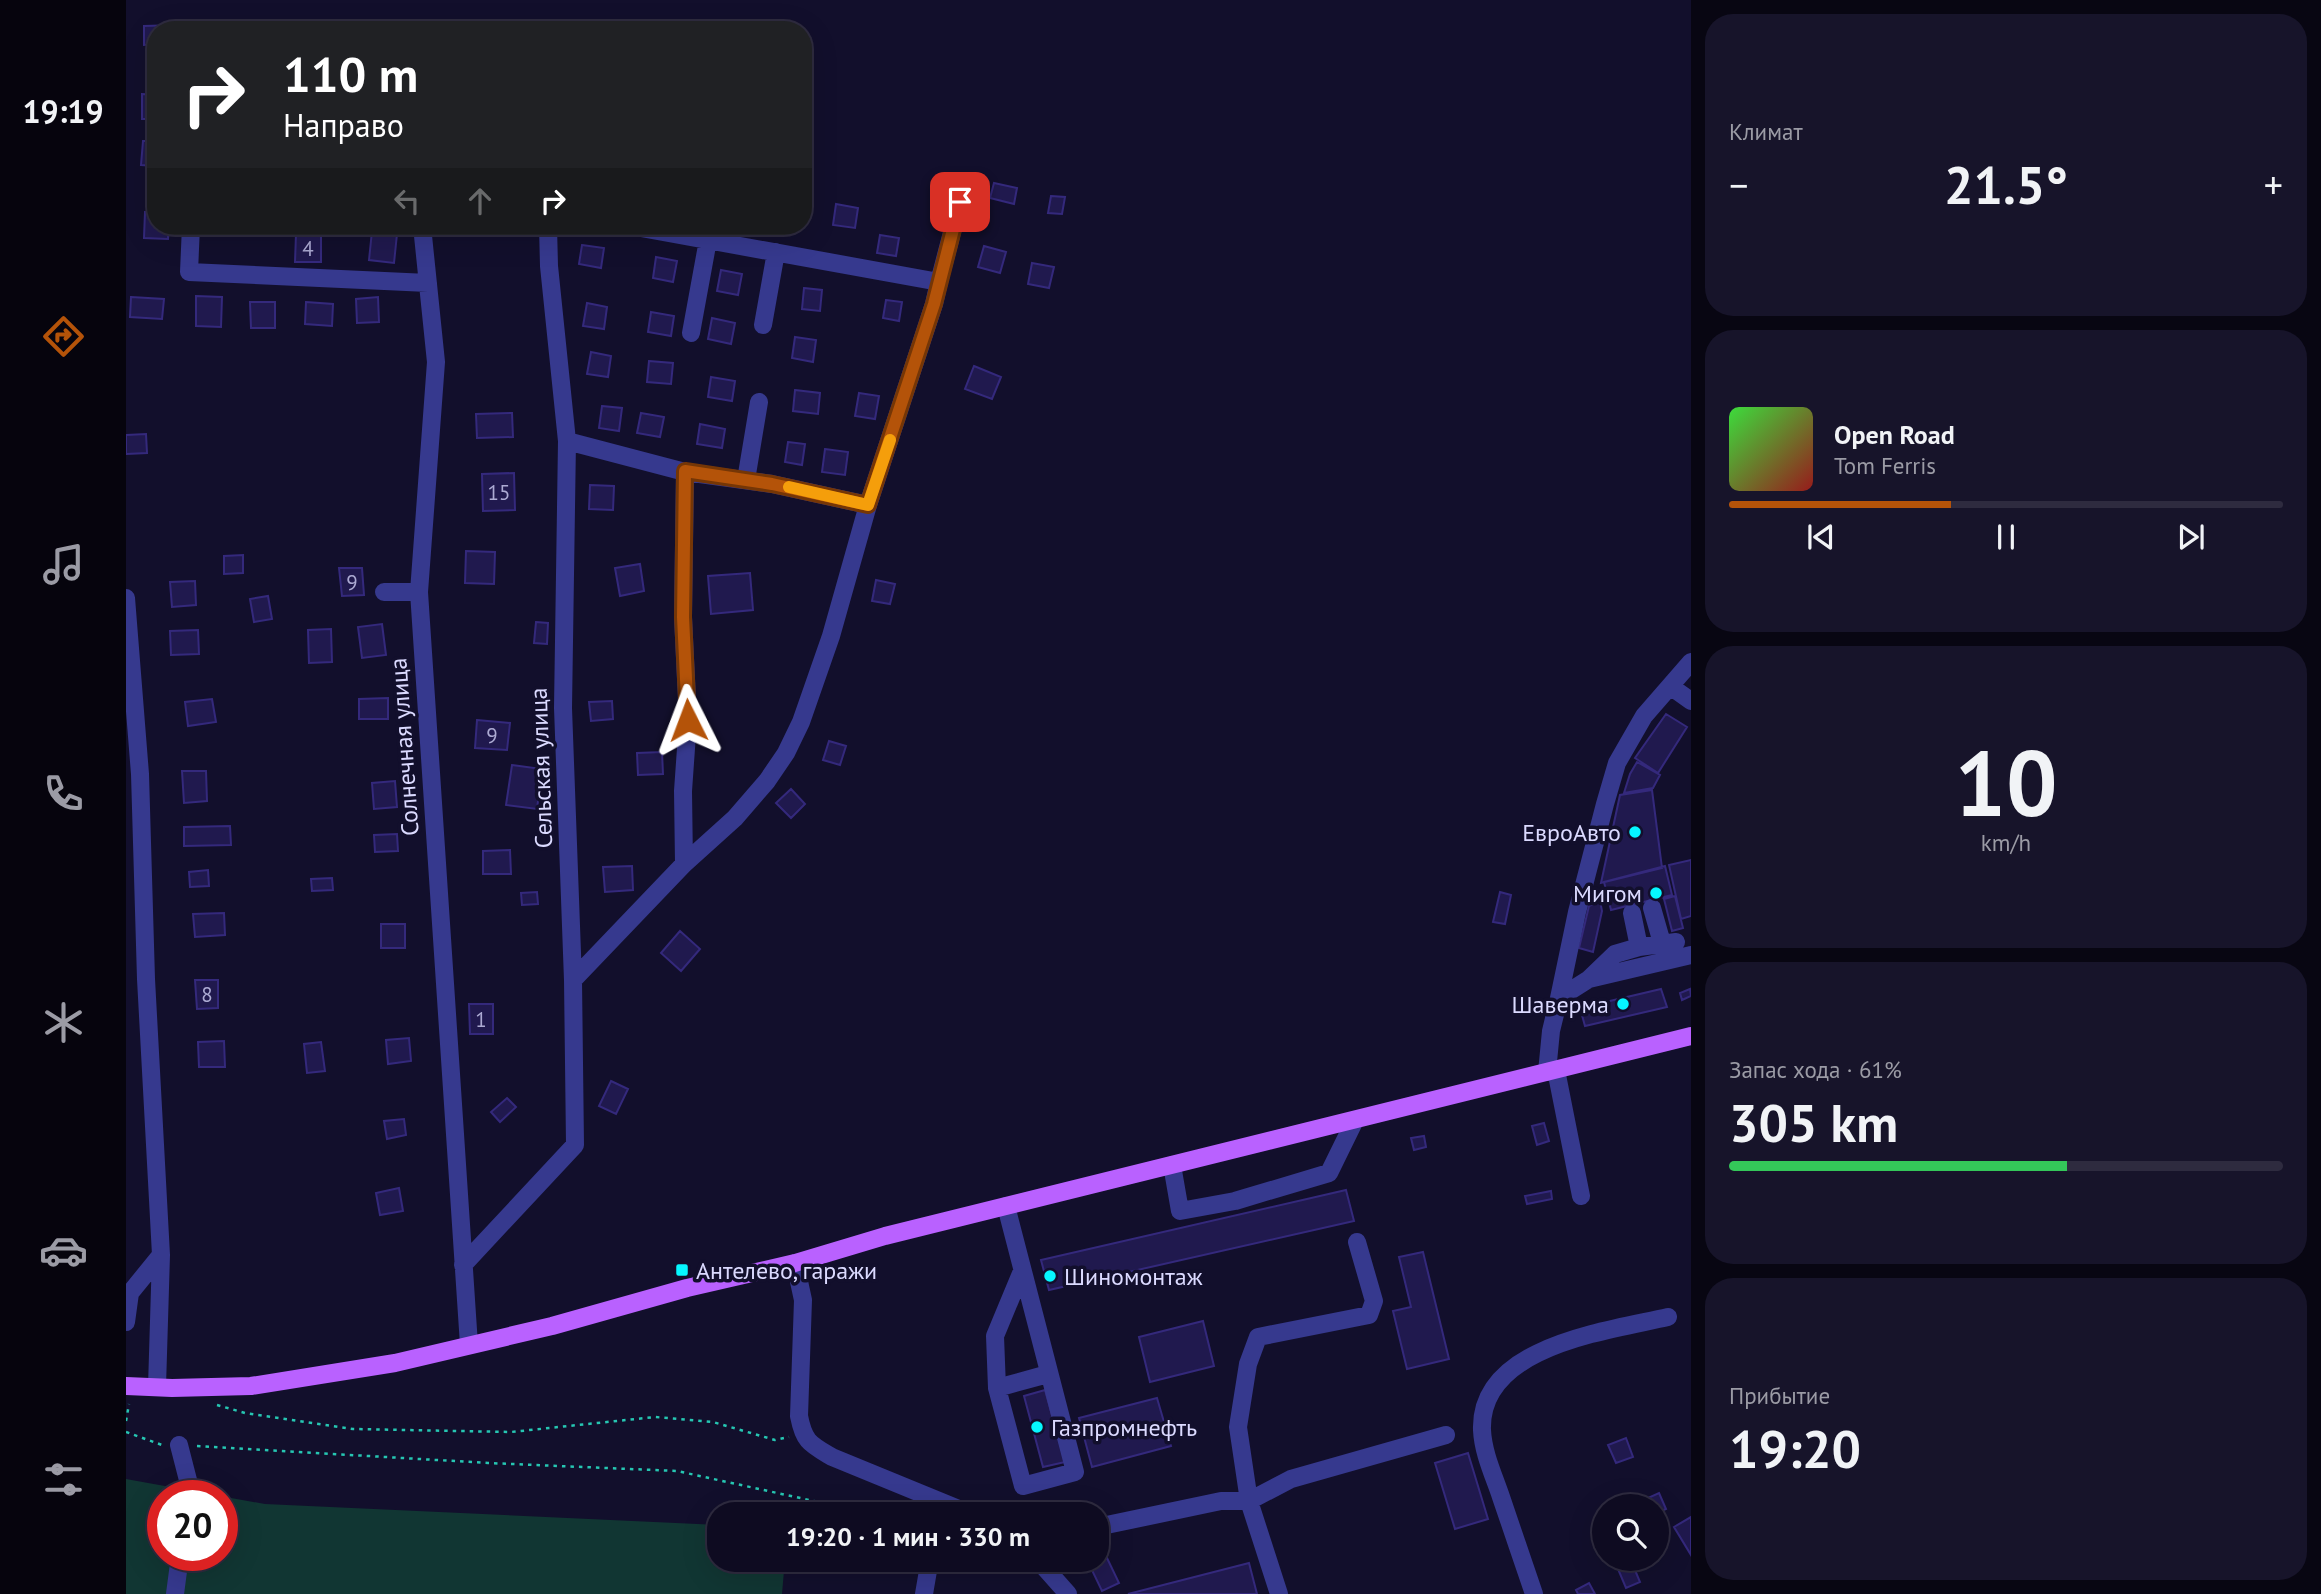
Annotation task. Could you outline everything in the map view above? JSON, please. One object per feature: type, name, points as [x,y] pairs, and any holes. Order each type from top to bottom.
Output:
[{"type":"main road","points":[[126,1386],[251,1386],[395,1363],[552,1326],[1006,1206],[1691,1036]]},
{"type":"street","points":[[573,980],[684,864],[735,818],[767,781],[786,753],[801,722],[831,636],[868,505],[934,304],[960,202]]},
{"type":"street","points":[[190,235],[188,272],[428,283]]},
{"type":"street","name":"Солнечная улица","points":[[423,235],[436,362],[419,592],[469,1346]]},
{"type":"street","name":"Сельская улица","points":[[463,1265],[575,1145],[573,980],[563,708],[568,441],[549,266],[548,235]]},
{"type":"street","points":[[680,235],[939,282]]},
{"type":"street","points":[[691,332],[708,240]]},
{"type":"street","points":[[763,326],[776,252]]},
{"type":"street","points":[[746,480],[759,402]]},
{"type":"street","points":[[568,441],[685,471],[746,480],[868,505]]},
{"type":"street","points":[[684,864],[683,792],[688,720],[683,617],[685,471]]},
{"type":"street","points":[[384,592],[419,592]]},
{"type":"street","points":[[126,598],[140,774],[146,979],[161,1255],[157,1387]]},
{"type":"street","points":[[1581,1196],[1551,1071],[1551,1031],[1577,912],[1617,763],[1644,716],[1691,662]]},
{"type":"street","points":[[1670,686],[1691,701]]},
{"type":"street","points":[[1652,908],[1680,947]]},
{"type":"street","points":[[1632,913],[1639,947]]},
{"type":"street","points":[[1590,979],[1615,954],[1639,947],[1680,947]]},
{"type":"street","points":[[1559,998],[1590,979],[1680,947]]},
{"type":"street","points":[[1172,1165],[1180,1211],[1235,1200],[1329,1173],[1355,1120]]},
{"type":"street","points":[[1006,1206],[1074,1472],[1023,1486],[997,1388],[995,1336],[1022,1271]]},
{"type":"street","points":[[1279,1594],[1250,1501],[1237,1427],[1248,1364],[1258,1337],[1369,1315],[1374,1301],[1357,1242]]},
{"type":"street","points":[[126,1322],[128,1293],[161,1255]]},
{"type":"street","points":[[795,1263],[803,1300],[799,1416],[803,1435],[815,1447],[832,1457],[930,1502]]},
{"type":"street","points":[[1534,1594],[1484,1442],[1483,1412],[1490,1393],[1504,1374],[1566,1340],[1668,1317]]},
{"type":"street","points":[[997,1388],[1048,1374]]},
{"type":"street","points":[[1109,1524],[1221,1500],[1250,1501],[1292,1479],[1446,1435]]},
{"type":"street","points":[[179,1445],[188,1480]]},
{"type":"street","points":[[175,1594],[178,1571]]},
{"type":"street","points":[[924,1594],[928,1572]]},
{"type":"street","points":[[1049,1572],[1068,1594]]},
{"type":"path","points":[[207,1402],[245,1413],[353,1429],[511,1432],[655,1417],[713,1422],[775,1440],[803,1435]]},
{"type":"path","points":[[126,1432],[162,1444],[488,1464],[677,1471],[818,1502]]},
{"type":"green space","points":[[126,1479],[147,1483],[147,1571],[238,1571],[238,1499],[265,1504],[707,1524],[707,1572],[784,1572],[782,1594],[126,1594]]},
{"type":"building","points":[[144,26],[147,26],[147,45],[144,45]]},
{"type":"building","points":[[142,94],[147,94],[147,119],[142,119]]},
{"type":"building","points":[[143,141],[147,141],[147,165],[141,165]]},
{"type":"building","points":[[994,183],[1017,188],[1014,204],[990,198]]},
{"type":"building","points":[[1051,196],[1065,197],[1062,214],[1048,213]]},
{"type":"building","points":[[836,204],[858,208],[855,228],[833,225]]},
{"type":"building","points":[[147,212],[147,235],[168,235],[168,239],[144,238]]},
{"type":"building","points":[[296,235],[321,235],[321,262],[295,262]]},
{"type":"building","points":[[372,235],[397,235],[394,263],[369,260]]},
{"type":"building","points":[[880,235],[899,238],[896,256],[877,253]]},
{"type":"building","points":[[582,245],[604,248],[601,268],[579,264]]},
{"type":"building","points":[[984,246],[1006,252],[1000,273],[978,267]]},
{"type":"building","points":[[656,257],[677,261],[673,282],[653,278]]},
{"type":"building","points":[[1032,263],[1054,267],[1049,288],[1028,284]]},
{"type":"building","points":[[721,270],[742,274],[738,295],[717,291]]},
{"type":"building","points":[[804,288],[822,290],[820,311],[802,309]]},
{"type":"building","points":[[196,296],[222,297],[221,327],[196,326]]},
{"type":"building","points":[[131,297],[164,299],[162,319],[130,317]]},
{"type":"building","points":[[378,297],[379,322],[357,323],[356,299]]},
{"type":"building","points":[[886,300],[902,302],[899,321],[883,318]]},
{"type":"building","points":[[250,302],[275,302],[275,328],[251,328]]},
{"type":"building","points":[[306,302],[333,304],[332,326],[305,324]]},
{"type":"building","points":[[587,303],[607,307],[604,329],[583,326]]},
{"type":"building","points":[[651,312],[674,316],[671,336],[648,332]]},
{"type":"building","points":[[712,318],[735,323],[731,344],[708,339]]},
{"type":"building","points":[[795,337],[816,340],[813,362],[792,358]]},
{"type":"building","points":[[591,352],[611,356],[608,377],[587,374]]},
{"type":"building","points":[[649,361],[673,363],[671,384],[647,382]]},
{"type":"building","points":[[974,366],[1001,377],[992,399],[965,389]]},
{"type":"building","points":[[711,377],[735,381],[732,401],[708,397]]},
{"type":"building","points":[[795,390],[820,393],[818,414],[793,411]]},
{"type":"building","points":[[859,393],[879,396],[875,419],[855,416]]},
{"type":"building","points":[[602,406],[622,408],[619,431],[599,428]]},
{"type":"building","points":[[512,413],[513,437],[477,438],[476,414]]},
{"type":"building","points":[[641,413],[664,417],[660,437],[637,433]]},
{"type":"building","points":[[700,424],[725,429],[722,448],[697,444]]},
{"type":"building","points":[[146,434],[147,453],[126,454],[126,435]]},
{"type":"building","points":[[788,442],[805,444],[802,465],[785,462]]},
{"type":"building","points":[[825,449],[848,452],[845,475],[822,472]]},
{"type":"building","points":[[514,473],[515,510],[483,511],[482,474]]},
{"type":"building","points":[[590,485],[614,486],[613,510],[589,509]]},
{"type":"building","points":[[466,551],[495,552],[494,584],[465,583]]},
{"type":"building","points":[[243,555],[243,573],[224,574],[224,556]]},
{"type":"building","points":[[640,564],[644,591],[620,596],[615,568]]},
{"type":"building","points":[[339,568],[362,568],[364,595],[342,596]]},
{"type":"building","points":[[750,573],[753,610],[711,614],[708,576]]},
{"type":"building","points":[[876,580],[895,584],[890,604],[872,601]]},
{"type":"building","points":[[195,581],[196,605],[172,607],[170,582]]},
{"type":"building","points":[[268,596],[272,619],[254,622],[250,599]]},
{"type":"building","points":[[536,622],[548,623],[547,644],[534,643]]},
{"type":"building","points":[[382,624],[386,655],[362,658],[358,627]]},
{"type":"building","points":[[331,629],[332,662],[309,663],[308,630]]},
{"type":"building","points":[[198,630],[199,654],[171,655],[170,631]]},
{"type":"building","points":[[388,698],[388,719],[359,719],[359,699]]},
{"type":"building","points":[[212,699],[216,722],[188,726],[185,702]]},
{"type":"building","points":[[612,701],[613,719],[591,721],[589,702]]},
{"type":"building","points":[[1666,714],[1687,727],[1658,773],[1635,758]]},
{"type":"building","points":[[477,720],[510,723],[507,750],[475,748]]},
{"type":"building","points":[[829,741],[846,746],[840,765],[823,760]]},
{"type":"building","points":[[662,752],[663,774],[638,775],[637,753]]},
{"type":"building","points":[[1637,762],[1660,775],[1653,788],[1624,793],[1630,774]]},
{"type":"building","points":[[512,765],[542,769],[537,809],[506,805]]},
{"type":"building","points":[[182,771],[206,771],[207,801],[184,803]]},
{"type":"building","points":[[395,781],[397,807],[374,809],[372,783]]},
{"type":"building","points":[[791,789],[805,804],[791,818],[776,803]]},
{"type":"building","name":"ЕвроАвто","points":[[1652,790],[1662,868],[1601,883],[1620,795]]},
{"type":"building","points":[[230,826],[231,845],[184,846],[184,827]]},
{"type":"building","points":[[397,834],[398,851],[375,852],[374,835]]},
{"type":"building","points":[[510,850],[511,874],[483,874],[483,851]]},
{"type":"building","points":[[1691,860],[1691,916],[1681,919],[1669,865]]},
{"type":"building","points":[[632,866],[633,890],[605,892],[603,867]]},
{"type":"building","points":[[1665,866],[1672,895],[1611,910],[1604,882]]},
{"type":"building","points":[[208,870],[209,886],[190,887],[189,872]]},
{"type":"building","points":[[332,878],[333,890],[312,891],[311,879]]},
{"type":"building","points":[[537,892],[538,904],[522,905],[521,893]]},
{"type":"building","points":[[1500,892],[1511,895],[1505,924],[1493,922]]},
{"type":"building","points":[[1675,896],[1683,928],[1672,931],[1664,899]]},
{"type":"building","points":[[1600,901],[1602,911],[1593,952],[1579,948],[1589,906]]},
{"type":"building","points":[[224,913],[225,935],[195,937],[193,914]]},
{"type":"building","points":[[381,924],[405,924],[405,948],[381,948]]},
{"type":"building","points":[[680,931],[700,949],[681,971],[661,953]]},
{"type":"building","points":[[195,980],[218,980],[218,1008],[197,1009]]},
{"type":"building","points":[[1661,989],[1667,1007],[1585,1026],[1580,1008]]},
{"type":"building","points":[[1690,989],[1691,996],[1682,1000],[1680,993]]},
{"type":"building","points":[[469,1004],[493,1004],[493,1034],[470,1034]]},
{"type":"building","points":[[409,1038],[411,1061],[388,1064],[386,1040]]},
{"type":"building","points":[[224,1041],[225,1067],[199,1067],[198,1042]]},
{"type":"building","points":[[321,1042],[325,1071],[307,1073],[304,1044]]},
{"type":"building","points":[[611,1081],[628,1089],[616,1114],[599,1106]]},
{"type":"building","points":[[507,1098],[516,1107],[500,1122],[491,1112]]},
{"type":"building","points":[[404,1119],[406,1135],[387,1139],[384,1121]]},
{"type":"building","points":[[1544,1123],[1549,1141],[1537,1145],[1532,1126]]},
{"type":"building","points":[[1424,1136],[1426,1147],[1414,1150],[1411,1138]]},
{"type":"building","points":[[399,1188],[403,1211],[380,1215],[376,1193]]},
{"type":"building","points":[[1346,1190],[1354,1221],[1049,1290],[1041,1260]]},
{"type":"building","points":[[1551,1191],[1552,1199],[1527,1204],[1525,1196]]},
{"type":"building","points":[[1423,1252],[1449,1359],[1407,1369],[1393,1311],[1411,1307],[1399,1257]]},
{"type":"building","points":[[1203,1321],[1214,1366],[1150,1382],[1139,1337]]},
{"type":"building","points":[[1045,1390],[1065,1462],[1043,1467],[1024,1396]]},
{"type":"building","points":[[1157,1398],[1171,1446],[1092,1467],[1079,1418]]},
{"type":"building","points":[[1626,1438],[1633,1457],[1616,1463],[1608,1445]]},
{"type":"building","points":[[1468,1453],[1488,1519],[1455,1529],[1435,1463]]},
{"type":"building","points":[[1691,1517],[1691,1555],[1674,1527]]},
{"type":"building","points":[[1109,1562],[1119,1583],[1102,1591],[1093,1572],[1109,1572]]},
{"type":"building","points":[[1249,1563],[1257,1594],[1128,1594]]},
{"type":"building","points":[[1619,1571],[1635,1571],[1640,1582],[1626,1588]]},
{"type":"building","points":[[1589,1583],[1595,1594],[1578,1594],[1576,1590]]},
{"type":"slow traffic","points":[[789,487],[868,505],[890,440]]},
{"type":"place","name":"ЕвроАвто","points":[[1635,832]]},
{"type":"place","name":"Мигом","points":[[1656,893]]},
{"type":"place","name":"Шаверма","points":[[1623,1004]]},
{"type":"place","name":"Антелево, гаражи","points":[[682,1270]]},
{"type":"place","name":"Шиномонтаж","points":[[1050,1276]]},
{"type":"place","name":"Газпромнефть","points":[[1037,1427]]},
{"type":"route","points":[[688,720],[683,617],[685,471],[772,484],[868,505],[934,304],[960,202]]}]
